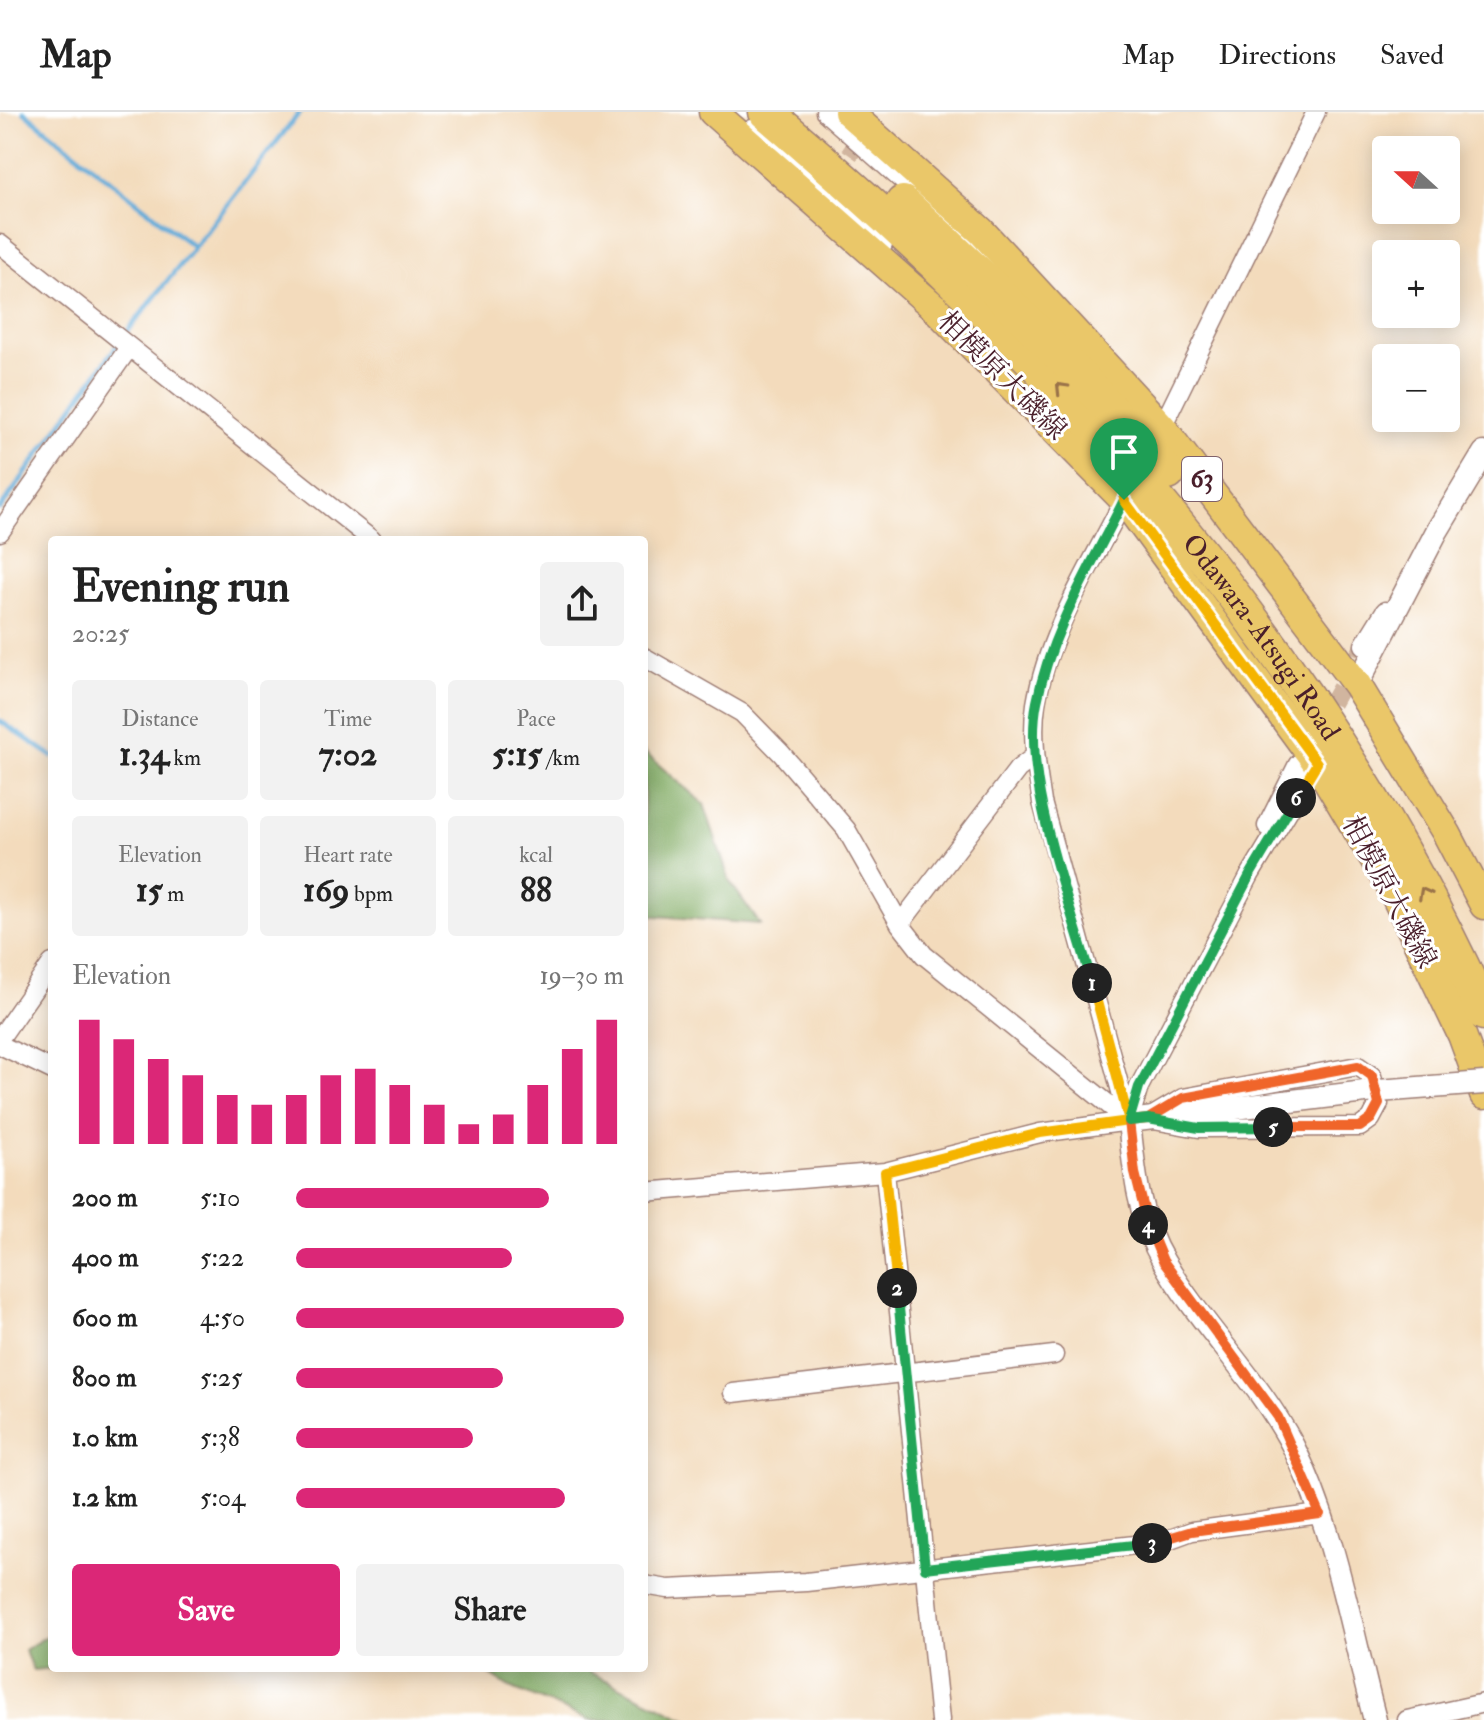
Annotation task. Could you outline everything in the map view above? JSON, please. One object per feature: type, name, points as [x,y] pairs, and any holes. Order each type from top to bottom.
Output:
[{"type":"highway","name":"Odawara-Atsugi Road","points":[[766,112],[952,280],[1063,391],[1159,497],[1252,615],[1331,732],[1404,854],[1484,1013]]},
{"type":"highway","name":"Odawara-Atsugi Road","points":[[801,112],[970,263],[1082,375],[1175,481],[1270,601],[1346,712],[1424,842],[1484,958]]},
{"type":"main road","name":"相模原大磯線","points":[[713,112],[935,308],[1124,500],[1391,887],[1462,1035],[1484,1095]]},
{"type":"main road","name":"63","points":[[848,112],[981,231],[1162,427],[1357,685],[1447,834],[1484,905]]},
{"type":"street","points":[[732,112],[826,190],[989,347],[997,371]]},
{"type":"street","points":[[825,112],[1005,272],[1026,280]]},
{"type":"street","points":[[1162,427],[1316,112]]},
{"type":"street","points":[[0,244],[348,532]]},
{"type":"street","points":[[0,532],[128,349]]},
{"type":"street","points":[[1364,645],[1484,453]]},
{"type":"street","points":[[1124,500],[1050,653],[1036,705],[1035,756],[1042,802],[1139,1120]]},
{"type":"street","points":[[1357,685],[1437,531]]},
{"type":"street","points":[[648,659],[742,713],[781,753],[846,829],[900,924],[924,955],[1139,1120],[1199,1128],[1360,1127],[1371,1119],[1379,1104],[1372,1076],[1358,1066],[1183,1098],[1139,1120]]},
{"type":"street","points":[[900,924],[1018,769],[1035,756]]},
{"type":"street","points":[[1308,764],[1139,1087],[1142,1210],[1163,1261],[1278,1417],[1320,1514],[1375,1720]]},
{"type":"street","points":[[0,1038],[48,969]]},
{"type":"street","points":[[0,1045],[48,1068]]},
{"type":"street","points":[[648,1192],[885,1172],[1040,1133],[1365,1092],[1484,1083]]},
{"type":"street","points":[[885,1172],[940,1720]]},
{"type":"street","points":[[733,1393],[905,1370],[1054,1355]]},
{"type":"street","points":[[648,1586],[668,1589],[806,1582],[1162,1542],[1192,1531],[1320,1514]]},
{"type":"street","points":[[1407,1720],[1484,1703]]},
{"type":"green space","points":[[648,755],[704,804],[730,882],[760,924],[648,915]]},
{"type":"green space","points":[[48,1635],[48,1669],[33,1670],[24,1650]]},
{"type":"green space","points":[[486,1672],[589,1672],[689,1720],[589,1720],[508,1686]]},
{"type":"waterway","points":[[24,112],[194,247]]},
{"type":"waterway","points":[[124,336],[300,112]]},
{"type":"waterway","points":[[0,509],[118,344]]},
{"type":"waterway","points":[[0,721],[48,753]]},
{"type":"tunnel","points":[[834,177],[859,141]]},
{"type":"tunnel","points":[[1319,727],[1364,645]]},
{"type":"route","points":[[1124,500],[1050,653],[1036,705],[1035,756],[1042,802],[1129,1121],[1040,1133],[885,1172],[925,1568],[1162,1542],[1192,1531],[1320,1514],[1278,1417],[1163,1261],[1142,1210],[1129,1121],[1148,1119],[1183,1098],[1358,1066],[1368,1069],[1372,1076],[1379,1104],[1371,1119],[1360,1127],[1199,1128],[1148,1119],[1129,1121],[1139,1087],[1250,875],[1317,763],[1124,500]]}]
